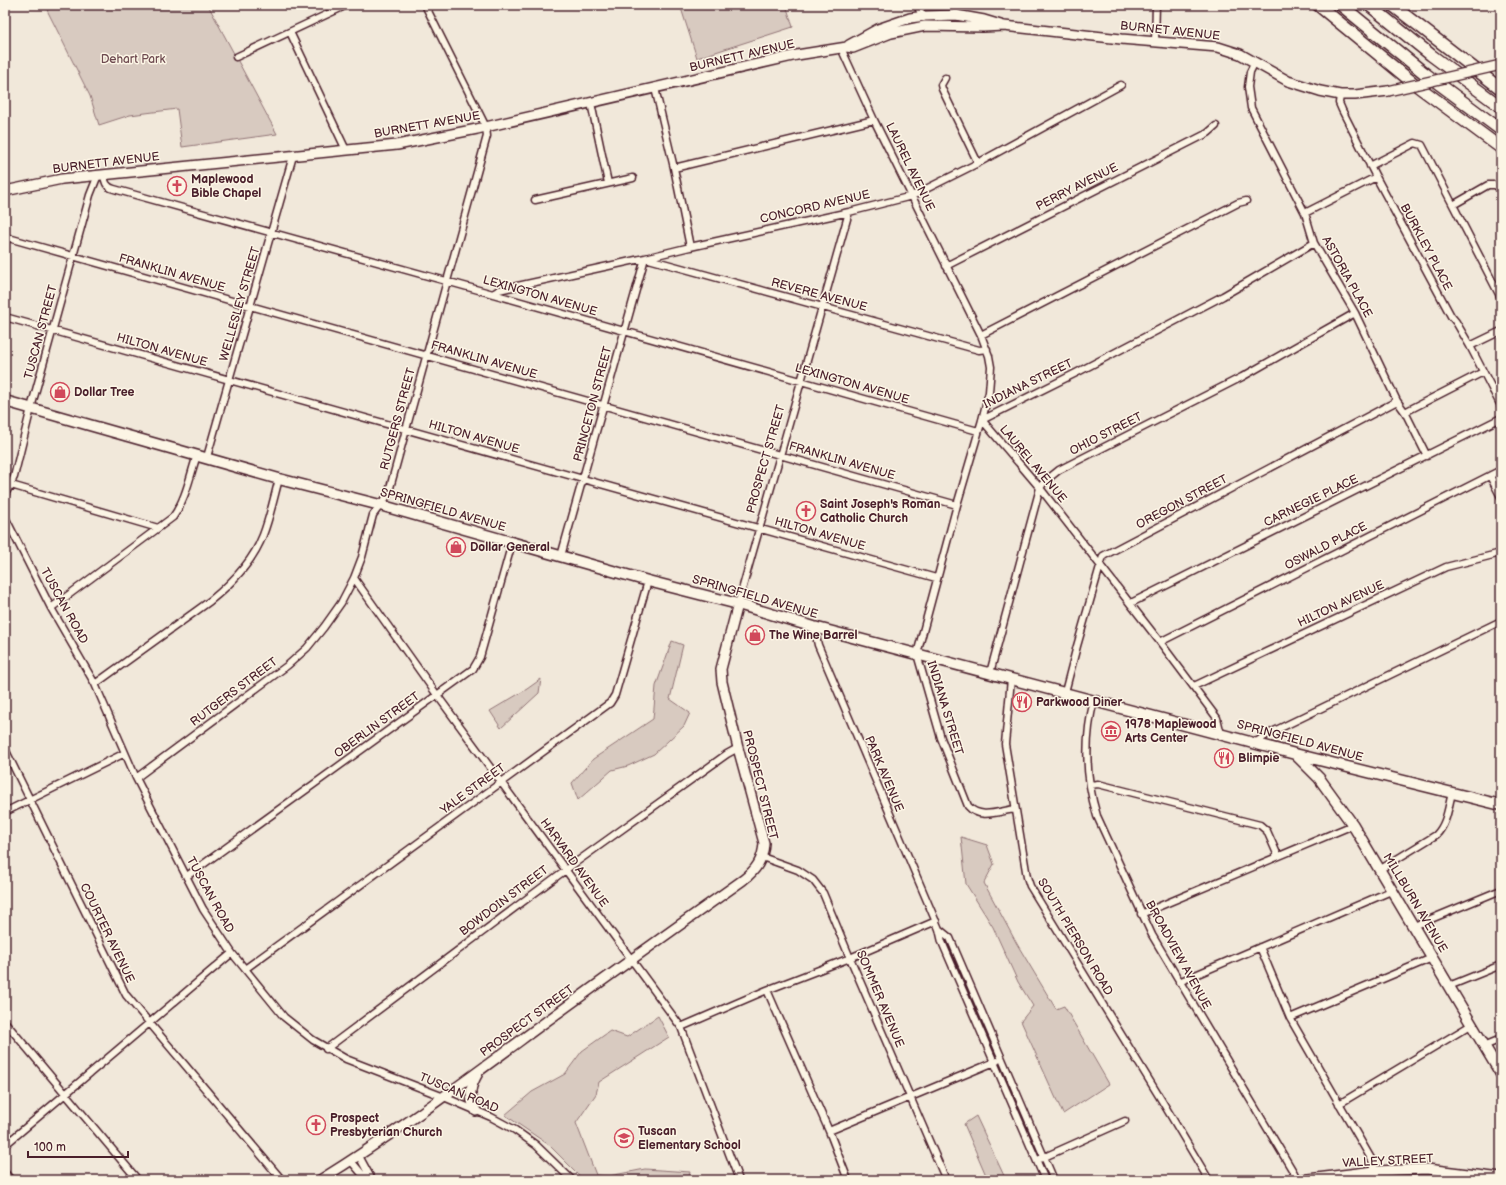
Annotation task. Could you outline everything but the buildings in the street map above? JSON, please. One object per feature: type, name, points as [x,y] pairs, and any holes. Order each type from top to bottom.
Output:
[{"type":"highway","points":[[1318,5],[1412,82],[1501,148]]},
{"type":"highway","points":[[1341,5],[1423,72],[1501,130]]},
{"type":"highway","points":[[1369,5],[1431,55],[1501,107]]},
{"type":"highway","points":[[1392,5],[1501,89]]},
{"type":"highway","points":[[1439,42],[1501,79]]},
{"type":"main road","name":"SPRINGFIELD AVENUE","points":[[5,401],[197,454],[280,479],[380,505],[648,581],[738,604],[917,654],[1295,754],[1501,805]]},
{"type":"main road","name":"MILLBURN AVENUE","points":[[1295,754],[1319,778],[1353,825],[1501,1074]]},
{"type":"street","points":[[236,57],[347,5]]},
{"type":"street","points":[[426,5],[486,127]]},
{"type":"street","points":[[917,5],[925,26]]},
{"type":"street","points":[[955,5],[956,15]]},
{"type":"street","points":[[1155,42],[1156,5]]},
{"type":"street","name":"BURNET AVENUE","points":[[922,16],[956,15],[984,20],[1004,26],[1218,47],[1240,54],[1296,84],[1320,92],[1340,95],[1368,94],[1388,91],[1501,65]]},
{"type":"street","name":"BURNETT AVENUE","points":[[844,47],[878,29],[922,16]]},
{"type":"street","name":"BURNETT AVENUE","points":[[5,191],[62,179],[397,145],[486,127],[797,56],[844,47],[853,48],[891,33],[925,26],[1004,26]]},
{"type":"street","points":[[290,32],[346,150]]},
{"type":"street","name":"LAUREL AVENUE","points":[[844,47],[874,120],[987,349],[991,375],[989,392],[982,420],[1040,488],[1131,603],[1217,718],[1221,734]]},
{"type":"street","name":"ASTORIA PLACE","points":[[1255,62],[1250,72],[1248,87],[1251,108],[1305,213],[1314,244],[1355,313],[1397,401],[1405,412],[1427,456]]},
{"type":"street","points":[[945,78],[941,85],[942,89],[978,163]]},
{"type":"street","name":"CONCORD AVENUE","points":[[493,294],[499,290],[849,212],[912,196],[978,163],[1121,85]]},
{"type":"street","points":[[655,88],[674,168],[690,247]]},
{"type":"street","name":"BURKLEY PLACE","points":[[1340,95],[1339,103],[1370,166],[1451,316],[1470,346],[1501,406]]},
{"type":"street","points":[[591,103],[608,184]]},
{"type":"street","points":[[674,168],[874,120]]},
{"type":"street","name":"PERRY AVENUE","points":[[946,266],[1208,133],[1216,126]]},
{"type":"street","name":"RUTGERS STREET","points":[[136,778],[288,665],[307,648],[341,603],[354,578],[362,557],[373,515],[388,495],[487,136],[486,127]]},
{"type":"street","points":[[1370,166],[1415,143],[1420,143],[1425,147],[1501,298]]},
{"type":"street","name":"WELLESLEY STREET","points":[[207,458],[293,156]]},
{"type":"street","name":"LEXINGTON AVENUE","points":[[101,175],[108,187],[114,189],[978,431]]},
{"type":"street","name":"TUSCAN STREET","points":[[5,495],[11,485],[90,195],[101,175]]},
{"type":"street","points":[[1305,213],[1376,177]]},
{"type":"street","points":[[535,200],[633,178]]},
{"type":"street","points":[[1453,205],[1488,185],[1501,189]]},
{"type":"street","points":[[981,335],[1238,203],[1246,201]]},
{"type":"street","name":"PROSPECT STREET","points":[[320,1180],[444,1097],[631,959],[750,875],[756,868],[762,857],[764,843],[738,748],[722,682],[721,670],[738,604],[849,212]]},
{"type":"street","name":"FRANKLIN AVENUE","points":[[5,237],[957,505]]},
{"type":"street","name":"INDIANA STREET","points":[[1015,809],[983,814],[974,812],[968,806],[941,738],[917,654],[936,578],[982,420],[1076,373],[1223,296],[1314,244]]},
{"type":"street","name":"REVERE AVENUE","points":[[645,258],[979,350],[987,349]]},
{"type":"street","name":"PRINCETON STREET","points":[[561,556],[645,258]]},
{"type":"street","name":"OHIO STREET","points":[[990,673],[1040,488],[1044,482],[1059,470],[1242,377],[1355,313]]},
{"type":"street","name":"HILTON AVENUE","points":[[5,317],[936,578]]},
{"type":"street","points":[[1470,346],[1501,331]]},
{"type":"street","points":[[1405,412],[1483,372]]},
{"type":"street","points":[[1493,391],[1501,387]]},
{"type":"street","name":"OREGON STREET","points":[[1100,563],[1103,556],[1397,401]]},
{"type":"street","name":"CARNEGIE PLACE","points":[[1131,603],[1501,418]]},
{"type":"street","points":[[51,608],[173,517],[185,494],[197,454]]},
{"type":"street","name":"OSWALD PLACE","points":[[1160,642],[1501,470]]},
{"type":"street","points":[[1490,476],[1501,497]]},
{"type":"street","points":[[95,684],[210,601],[240,572],[256,549],[263,535],[280,479]]},
{"type":"street","points":[[11,485],[158,528]]},
{"type":"street","name":"TUSCAN ROAD","points":[[5,517],[51,608],[95,684],[136,778],[203,909],[232,953],[284,1017],[296,1028],[326,1049],[346,1059],[444,1097],[490,1117],[536,1145],[572,1180]]},
{"type":"street","name":"OBERLIN STREET","points":[[187,876],[473,669],[480,657],[512,543]]},
{"type":"street","name":"HILTON AVENUE","points":[[1194,686],[1446,566],[1501,552]]},
{"type":"street","points":[[1065,692],[1100,563]]},
{"type":"street","name":"HARVARD AVENUE","points":[[354,578],[437,695],[681,1027],[739,1180]]},
{"type":"street","name":"YALE STREET","points":[[245,969],[610,703],[616,695],[648,581]]},
{"type":"street","points":[[1255,743],[1268,734],[1501,621]]},
{"type":"street","name":"PARK AVENUE","points":[[814,626],[818,645],[936,921],[942,942],[1045,1180]]},
{"type":"street","name":"SOUTH PIERSON ROAD","points":[[1011,679],[1005,744],[1015,809],[1027,877],[1030,886],[1162,1101],[1208,1180]]},
{"type":"street","name":"BROADVIEW AVENUE","points":[[1094,700],[1089,721],[1086,762],[1097,816],[1152,935],[1294,1172],[1297,1180]]},
{"type":"street","name":"BOWDOIN STREET","points":[[326,1049],[565,870],[727,754],[738,748]]},
{"type":"street","name":"COURTER AVENUE","points":[[5,749],[120,987],[282,1180]]},
{"type":"street","points":[[5,812],[126,753]]},
{"type":"street","points":[[1090,785],[1098,784],[1260,825],[1267,831],[1278,856]]},
{"type":"street","points":[[1379,870],[1442,830],[1445,824],[1452,793]]},
{"type":"street","points":[[1142,914],[1353,825]]},
{"type":"street","name":"SOMMER AVENUE","points":[[762,857],[798,870],[813,880],[824,892],[850,958],[946,1180]]},
{"type":"street","points":[[1414,926],[1501,890]]},
{"type":"street","points":[[1179,982],[1391,891]]},
{"type":"street","points":[[681,1027],[936,921]]},
{"type":"street","name":"PARK AVENUE","points":[[939,929],[950,938],[1054,1180]]},
{"type":"street","points":[[1260,947],[1290,1018],[1373,1162],[1375,1171]]},
{"type":"street","points":[[5,1145],[66,1095],[232,953]]},
{"type":"street","points":[[1290,1018],[1432,958]]},
{"type":"street","points":[[1449,986],[1501,965]]},
{"type":"street","points":[[767,990],[829,1132],[848,1180]]},
{"type":"street","points":[[5,1022],[138,1180]]},
{"type":"street","points":[[1339,1104],[1471,1025]]},
{"type":"street","points":[[1484,1046],[1501,1039]]},
{"type":"street","points":[[829,1132],[1002,1059]]},
{"type":"street","points":[[476,1111],[472,1103],[471,1090],[478,1072]]},
{"type":"street","points":[[1037,1160],[1125,1121]]},
{"type":"street","points":[[355,1158],[367,1180]]},
{"type":"street","points":[[355,1158],[372,1180]]},
{"type":"street","name":"VALLEY STREET","points":[[1300,1180],[1375,1171],[1433,1170],[1501,1178]]},
{"type":"street","points":[[5,1173],[11,1180]]},
{"type":"green space","name":"Dehart Park","points":[[57,5],[208,5],[277,134],[182,147],[177,109],[130,115],[99,125],[90,96],[47,10]]},
{"type":"green space","points":[[680,5],[786,5],[793,27],[697,58]]},
{"type":"green space","points":[[672,641],[683,645],[670,699],[690,713],[684,726],[654,754],[628,766],[612,770],[578,800],[572,783],[593,759],[653,719],[656,686]]},
{"type":"green space","points":[[541,679],[539,693],[501,728],[490,711]]},
{"type":"green space","points":[[961,837],[987,845],[994,864],[984,883],[1017,944],[1056,1009],[1064,1006],[1109,1084],[1063,1114],[1021,1021],[1033,1006],[1018,982],[993,927],[966,884]]},
{"type":"green space","points":[[658,1016],[669,1037],[599,1082],[596,1094],[576,1123],[596,1175],[609,1176],[645,1169],[690,1172],[688,1180],[584,1180],[549,1145],[505,1115],[532,1092],[565,1074],[582,1051],[610,1031],[627,1037]]},
{"type":"green space","points":[[976,1116],[1006,1180],[988,1180],[964,1124]]},
{"type":"place","name":"Maplewood Bible Chapel","points":[[177,186]]},
{"type":"place","name":"Dollar Tree","points":[[60,392]]},
{"type":"place","name":"Saint Joseph's Roman Catholic Church","points":[[806,511]]},
{"type":"place","name":"Dollar General","points":[[456,547]]},
{"type":"place","name":"The Wine Barrel","points":[[755,635]]},
{"type":"place","name":"Parkwood Diner","points":[[1022,702]]},
{"type":"place","name":"1978 Maplewood Arts Center","points":[[1111,731]]},
{"type":"place","name":"Blimpie","points":[[1224,758]]},
{"type":"place","name":"Prospect Presbyterian Church","points":[[316,1125]]},
{"type":"place","name":"Tuscan Elementary School","points":[[624,1138]]}]
